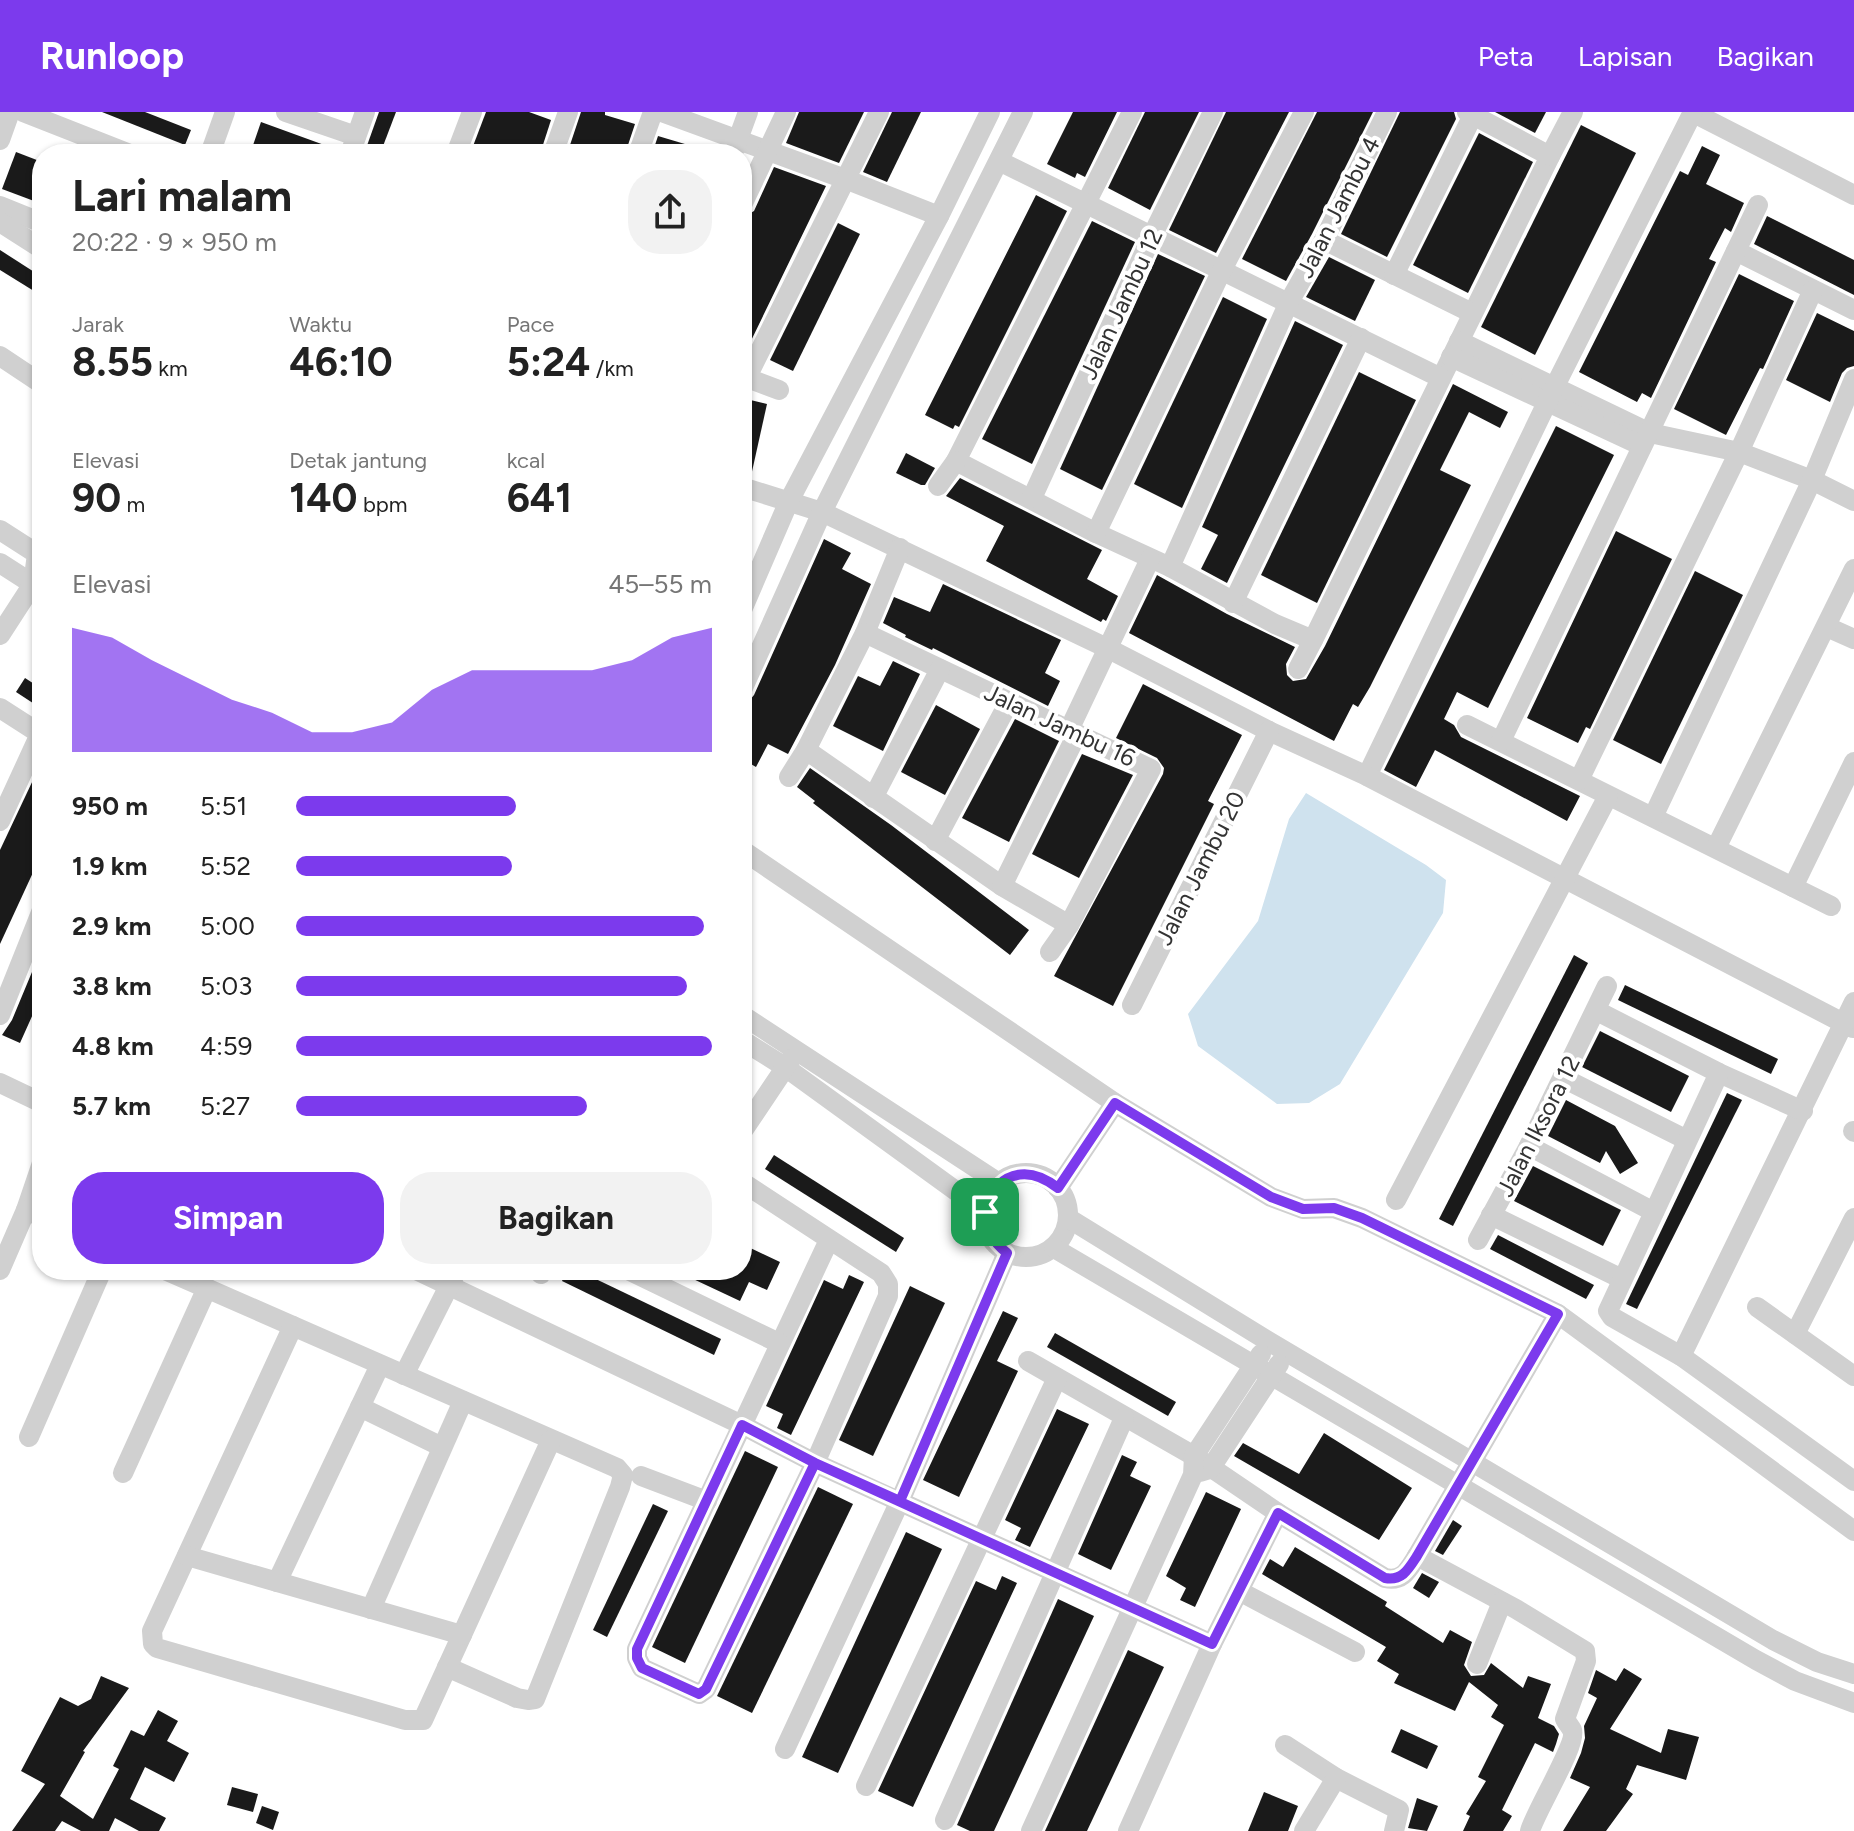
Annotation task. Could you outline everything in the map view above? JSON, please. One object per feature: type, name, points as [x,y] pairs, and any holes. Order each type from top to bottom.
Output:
[{"type":"street","points":[[0,140],[10,112]]},
{"type":"street","points":[[23,112],[105,144]]},
{"type":"street","points":[[214,144],[225,112]]},
{"type":"street","points":[[286,112],[351,144]]},
{"type":"street","points":[[353,144],[365,112]]},
{"type":"street","points":[[460,144],[472,112]]},
{"type":"street","points":[[557,144],[568,112]]},
{"type":"street","points":[[642,144],[653,112]]},
{"type":"street","points":[[662,112],[729,144]]},
{"type":"street","points":[[736,144],[748,112]]},
{"type":"street","points":[[752,183],[786,112]]},
{"type":"street","points":[[752,360],[879,112]]},
{"type":"street","points":[[752,587],[789,501],[939,216],[990,112]]},
{"type":"street","points":[[752,668],[822,512],[1023,112]]},
{"type":"street","points":[[938,486],[956,461],[1132,112]]},
{"type":"street","name":"Jalan Jambu 12","points":[[1032,498],[1152,236],[1213,112]]},
{"type":"street","points":[[1096,533],[1222,270],[1304,112]]},
{"type":"street","name":"Jalan Jambu 4","points":[[1170,567],[1289,302],[1324,240],[1387,112]]},
{"type":"street","points":[[1298,669],[1573,112]]},
{"type":"street","points":[[1367,776],[1551,394],[1693,112],[1854,195]]},
{"type":"street","points":[[1394,275],[1470,114],[1550,156]]},
{"type":"street","points":[[752,149],[767,151],[939,216]]},
{"type":"street","points":[[999,161],[1441,378]]},
{"type":"street","points":[[1501,741],[1758,205]]},
{"type":"street","points":[[0,206],[32,219]]},
{"type":"street","points":[[0,222],[32,243]]},
{"type":"street","points":[[1324,240],[1472,313]]},
{"type":"street","points":[[1736,251],[1854,310]]},
{"type":"street","points":[[1579,780],[1739,452],[1813,290]]},
{"type":"street","points":[[1233,603],[1361,338]]},
{"type":"street","points":[[1455,349],[1646,439],[1739,452],[1812,480],[1854,501]]},
{"type":"street","points":[[0,356],[32,377]]},
{"type":"street","points":[[752,379],[779,390]]},
{"type":"street","points":[[1653,817],[1812,480],[1854,379]]},
{"type":"street","points":[[956,461],[1170,567],[1233,603],[1313,640]]},
{"type":"street","points":[[752,490],[822,512],[1109,649],[1269,731],[1367,776],[1849,1026]]},
{"type":"street","points":[[0,530],[32,551]]},
{"type":"street","points":[[789,777],[806,750],[865,633],[900,548]]},
{"type":"street","points":[[1002,886],[1150,559]]},
{"type":"street","points":[[0,563],[32,584]]},
{"type":"street","points":[[1716,848],[1854,569]]},
{"type":"street","points":[[0,635],[32,593]]},
{"type":"street","points":[[1827,627],[1854,639]]},
{"type":"street","name":"Jalan Jambu 16","points":[[865,633],[1151,769],[1069,925],[1050,952]]},
{"type":"street","points":[[873,798],[940,669]]},
{"type":"street","points":[[935,841],[1009,702]]},
{"type":"street","points":[[0,708],[32,729]]},
{"type":"street","points":[[1467,725],[1831,906]]},
{"type":"street","name":"Jalan Jambu 20","points":[[1132,1005],[1269,731]]},
{"type":"street","points":[[806,750],[1002,886],[1069,925]]},
{"type":"street","points":[[0,821],[32,754]]},
{"type":"street","points":[[1793,887],[1854,762]]},
{"type":"street","points":[[1396,1200],[1608,796]]},
{"type":"street","points":[[752,857],[1115,1103],[1271,1197],[1303,1209],[1334,1208],[1362,1218],[1558,1314],[1854,1531]]},
{"type":"street","points":[[0,1015],[32,935]]},
{"type":"street","name":"Jalan Iksora 12","points":[[1478,1240],[1529,1146],[1607,986]]},
{"type":"street","points":[[1681,1356],[1803,1111],[1849,1026],[1854,1002]]},
{"type":"street","points":[[1597,1011],[1719,1073],[1803,1111]]},
{"type":"street","points":[[752,1024],[791,1059],[985,1212]]},
{"type":"street","points":[[752,1044],[791,1059],[999,1183]]},
{"type":"street","points":[[752,1117],[791,1059]]},
{"type":"street","points":[[1719,1073],[1608,1311],[1612,1317],[1681,1356],[1854,1481]]},
{"type":"street","points":[[1563,1078],[1687,1140]]},
{"type":"street","points":[[0,1083],[32,1098]]},
{"type":"street","points":[[1058,1188],[1115,1103]]},
{"type":"street","points":[[1529,1146],[1654,1212]]},
{"type":"street","points":[[1030,1173],[1046,1178],[1058,1188],[1066,1202],[1068,1218],[1064,1235],[1054,1248],[1039,1256],[1023,1257],[1007,1253],[994,1243],[986,1228],[985,1212],[989,1196],[999,1183],[1014,1175],[1030,1173]]},
{"type":"street","points":[[752,1193],[829,1240],[881,1273],[888,1284],[888,1296],[815,1463],[706,1689],[699,1694],[642,1668],[637,1649],[829,1240]]},
{"type":"street","points":[[1491,1215],[1622,1279]]},
{"type":"street","points":[[0,1270],[32,1216]]},
{"type":"street","points":[[1068,1218],[1773,1640],[1817,1662],[1854,1674]]},
{"type":"street","points":[[1795,1334],[1854,1221]]},
{"type":"street","points":[[1054,1248],[1756,1660],[1795,1681],[1854,1703]]},
{"type":"street","points":[[785,1749],[900,1501],[1007,1253]]},
{"type":"street","points":[[29,1437],[98,1280]]},
{"type":"street","points":[[188,1280],[617,1468],[623,1475],[535,1699],[517,1698],[447,1667]]},
{"type":"street","points":[[404,1375],[453,1280]]},
{"type":"street","points":[[458,1280],[815,1463],[1212,1644]]},
{"type":"street","points":[[649,1280],[779,1343]]},
{"type":"street","points":[[123,1473],[207,1288]]},
{"type":"street","points":[[1757,1307],[1854,1376]]},
{"type":"street","points":[[1028,1361],[1385,1578],[1395,1580],[1405,1575],[1417,1556],[1558,1314]]},
{"type":"street","points":[[293,1326],[152,1631],[153,1644],[157,1648],[416,1722],[423,1720],[551,1440]]},
{"type":"street","points":[[1031,1831],[1199,1466],[1278,1346]]},
{"type":"street","points":[[277,1582],[380,1365]]},
{"type":"street","points":[[866,1786],[1057,1378]]},
{"type":"street","points":[[371,1609],[463,1401]]},
{"type":"street","points":[[360,1407],[442,1447]]},
{"type":"street","points":[[945,1820],[1124,1418]]},
{"type":"street","points":[[641,1476],[707,1501]]},
{"type":"street","points":[[1128,1831],[1212,1644],[1278,1513]]},
{"type":"street","points":[[187,1556],[462,1635]]},
{"type":"street","points":[[1417,1556],[1585,1651],[1586,1661],[1565,1719],[1572,1729],[1571,1740],[1530,1831]]},
{"type":"street","points":[[1239,1591],[1355,1652]]},
{"type":"street","points":[[1477,1664],[1502,1602]]},
{"type":"street","points":[[1285,1745],[1336,1778],[1399,1810],[1394,1831]]},
{"type":"street","points":[[1304,1831],[1336,1778]]},
{"type":"water","points":[[1306,793],[1446,880],[1443,913],[1340,1084],[1309,1103],[1277,1104],[1198,1046],[1188,1014],[1258,921],[1289,819]]},
{"type":"building","points":[[102,112],[145,112],[191,130],[185,144]]},
{"type":"building","points":[[379,112],[396,112],[384,144],[368,144]]},
{"type":"building","points":[[486,112],[529,112],[551,120],[543,144],[474,144]]},
{"type":"building","points":[[581,112],[605,112],[605,115],[635,124],[628,144],[570,144]]},
{"type":"building","points":[[799,112],[864,112],[839,163],[786,143]]},
{"type":"building","points":[[892,112],[921,112],[887,182],[863,172]]},
{"type":"building","points":[[1073,112],[1117,112],[1085,177],[1077,173],[1075,178],[1047,164]]},
{"type":"building","points":[[1145,112],[1199,112],[1150,210],[1108,188]]},
{"type":"building","points":[[1226,112],[1289,112],[1216,253],[1169,230]]},
{"type":"building","points":[[1317,112],[1373,112],[1286,281],[1242,259]]},
{"type":"building","points":[[1400,112],[1454,112],[1456,119],[1387,257],[1341,234]]},
{"type":"building","points":[[1495,112],[1546,112],[1535,133]]},
{"type":"building","points":[[261,122],[322,144],[253,144]]},
{"type":"building","points":[[1581,125],[1636,153],[1535,355],[1481,327]]},
{"type":"building","points":[[1479,133],[1533,162],[1468,293],[1413,265]]},
{"type":"building","points":[[658,136],[685,144],[655,144]]},
{"type":"building","points":[[1702,146],[1720,155],[1706,184],[1744,203],[1731,232],[1725,228],[1709,259],[1716,262],[1651,398],[1642,393],[1637,402],[1579,372],[1680,171],[1688,175]]},
{"type":"building","points":[[16,152],[32,158],[32,200],[2,189]]},
{"type":"building","points":[[774,167],[826,186],[752,339],[752,212]]},
{"type":"building","points":[[1036,195],[1067,211],[959,427],[955,425],[953,429],[925,415]]},
{"type":"building","points":[[1767,216],[1854,260],[1854,295],[1754,244]]},
{"type":"building","points":[[1092,221],[1135,242],[1032,464],[982,439]]},
{"type":"building","points":[[838,223],[860,234],[793,371],[770,360]]},
{"type":"building","points":[[0,250],[32,271],[32,290],[0,270]]},
{"type":"building","points":[[1158,254],[1205,276],[1102,490],[1060,469]]},
{"type":"building","points":[[1329,257],[1375,280],[1355,321],[1306,297]]},
{"type":"building","points":[[1739,274],[1794,301],[1763,369],[1760,368],[1726,435],[1674,409]]},
{"type":"building","points":[[1223,297],[1267,319],[1182,508],[1134,484]]},
{"type":"building","points":[[1817,313],[1854,331],[1854,366],[1842,373],[1830,402],[1786,380]]},
{"type":"building","points":[[1295,321],[1343,345],[1227,583],[1201,569],[1218,535],[1202,527]]},
{"type":"building","points":[[1359,372],[1416,400],[1317,603],[1261,575]]},
{"type":"building","points":[[1453,384],[1508,412],[1500,428],[1469,412],[1440,470],[1471,485],[1370,687],[1358,707],[1353,704],[1334,741],[1129,633],[1157,575],[1295,647],[1286,664],[1287,675],[1293,681],[1306,679]]},
{"type":"building","points":[[752,400],[767,404],[752,472]]},
{"type":"building","points":[[1556,426],[1614,455],[1488,708],[1457,692],[1444,719],[1454,725],[1461,737],[1580,796],[1567,821],[1435,750],[1416,787],[1384,770]]},
{"type":"building","points":[[906,453],[935,468],[925,485],[896,473]]},
{"type":"building","points":[[960,478],[1102,550],[1087,579],[1118,596],[1106,621],[1103,619],[1101,622],[986,561],[1004,526],[946,496]]},
{"type":"building","points":[[1616,531],[1672,559],[1590,729],[1586,727],[1578,743],[1527,718]]},
{"type":"building","points":[[824,539],[851,553],[842,569],[871,584],[835,665],[788,754],[768,744],[756,767],[752,765],[754,695]]},
{"type":"building","points":[[1695,571],[1743,595],[1661,764],[1613,740]]},
{"type":"building","points":[[943,584],[1061,640],[1045,673],[1060,681],[1048,706],[905,637],[883,623],[894,597],[930,612]]},
{"type":"building","points":[[893,661],[920,674],[883,751],[833,726],[858,676],[880,686]]},
{"type":"building","points":[[25,678],[32,683],[32,702],[16,692]]},
{"type":"building","points":[[1143,684],[1242,735],[1208,801],[1214,804],[1113,1006],[1054,976],[1163,774],[1164,768],[1157,758],[1116,738]]},
{"type":"building","points":[[936,705],[980,729],[945,795],[901,772]]},
{"type":"building","points":[[1015,719],[1059,741],[1009,842],[962,818]]},
{"type":"building","points":[[1082,754],[1133,775],[1079,878],[1032,854]]},
{"type":"building","points":[[810,768],[1029,930],[1010,955],[813,803],[815,801],[797,787]]},
{"type":"building","points":[[32,782],[32,875],[0,944],[0,850]]},
{"type":"building","points":[[1574,955],[1588,963],[1453,1226],[1439,1219]]},
{"type":"building","points":[[32,972],[32,1016],[20,1043],[2,1035],[12,1020]]},
{"type":"building","points":[[1625,985],[1778,1059],[1771,1074],[1618,1000]]},
{"type":"building","points":[[1600,1031],[1689,1076],[1671,1112],[1582,1067]]},
{"type":"building","points":[[1727,1093],[1742,1100],[1637,1309],[1626,1304]]},
{"type":"building","points":[[1566,1100],[1615,1126],[1638,1163],[1620,1174],[1606,1151],[1600,1163],[1548,1136]]},
{"type":"building","points":[[774,1155],[904,1238],[896,1252],[765,1169]]},
{"type":"building","points":[[1533,1166],[1621,1210],[1603,1246],[1514,1201]]},
{"type":"building","points":[[1498,1235],[1594,1285],[1586,1299],[1490,1249]]},
{"type":"building","points":[[752,1249],[780,1262],[767,1290],[749,1282],[740,1301],[695,1280],[752,1280]]},
{"type":"building","points":[[849,1275],[864,1282],[791,1435],[777,1428],[783,1414],[766,1406],[824,1280],[843,1289]]},
{"type":"building","points":[[598,1280],[721,1339],[714,1355],[562,1281]]},
{"type":"building","points":[[910,1286],[945,1303],[873,1456],[839,1440]]},
{"type":"building","points":[[1003,1311],[1018,1318],[997,1361],[1018,1371],[959,1497],[923,1480]]},
{"type":"building","points":[[1055,1333],[1176,1402],[1168,1416],[1047,1347]]},
{"type":"building","points":[[1057,1409],[1089,1424],[1030,1547],[1015,1540],[1021,1528],[1005,1520]]},
{"type":"building","points":[[1324,1433],[1412,1488],[1379,1540],[1234,1456],[1243,1443],[1299,1474]]},
{"type":"building","points":[[745,1451],[778,1467],[685,1663],[652,1647]]},
{"type":"building","points":[[1122,1455],[1137,1462],[1130,1476],[1151,1486],[1111,1570],[1078,1554]]},
{"type":"building","points":[[818,1487],[853,1504],[752,1713],[717,1696]]},
{"type":"building","points":[[1206,1492],[1241,1509],[1195,1607],[1180,1600],[1186,1588],[1166,1576]]},
{"type":"building","points":[[653,1504],[668,1511],[607,1637],[593,1630]]},
{"type":"building","points":[[1453,1520],[1462,1526],[1443,1555],[1435,1551]]},
{"type":"building","points":[[906,1532],[942,1549],[838,1773],[802,1757]]},
{"type":"building","points":[[1295,1547],[1387,1602],[1385,1606],[1443,1643],[1450,1630],[1472,1642],[1464,1665],[1471,1676],[1484,1675],[1491,1663],[1523,1688],[1528,1676],[1551,1684],[1538,1718],[1554,1726],[1559,1734],[1556,1744],[1553,1752],[1535,1743],[1502,1810],[1512,1816],[1503,1831],[1463,1831],[1470,1816],[1466,1814],[1486,1781],[1478,1777],[1504,1725],[1491,1717],[1498,1705],[1469,1682],[1455,1711],[1394,1683],[1399,1674],[1377,1661],[1386,1647],[1262,1574],[1270,1559],[1283,1567]]},
{"type":"building","points":[[1422,1573],[1439,1582],[1429,1598],[1413,1588]]},
{"type":"building","points":[[1002,1576],[1017,1583],[913,1807],[878,1791],[976,1581],[996,1590]]},
{"type":"building","points":[[1058,1599],[1094,1616],[994,1831],[970,1831],[957,1825]]},
{"type":"building","points":[[1128,1650],[1164,1667],[1087,1831],[1045,1831]]},
{"type":"building","points":[[1624,1668],[1642,1679],[1610,1729],[1661,1753],[1668,1729],[1699,1737],[1686,1780],[1637,1765],[1626,1789],[1633,1794],[1606,1831],[1563,1831],[1590,1787],[1570,1778],[1581,1753],[1584,1726],[1597,1698],[1588,1693],[1596,1670],[1616,1681]]},
{"type":"building","points":[[101,1676],[129,1688],[83,1751],[60,1796],[93,1819],[119,1769],[113,1766],[131,1730],[144,1736],[158,1710],[178,1721],[167,1741],[189,1753],[174,1782],[145,1767],[130,1799],[166,1818],[159,1831],[139,1831],[115,1818],[109,1831],[81,1831],[62,1821],[55,1831],[12,1831],[45,1784],[21,1771],[60,1697],[78,1706],[91,1699]]},
{"type":"building","points":[[1401,1729],[1438,1746],[1427,1769],[1391,1752]]},
{"type":"building","points":[[232,1787],[258,1794],[253,1812],[227,1805]]},
{"type":"building","points":[[1264,1792],[1298,1806],[1288,1831],[1248,1831]]},
{"type":"building","points":[[1417,1798],[1438,1806],[1427,1831],[1408,1828]]},
{"type":"building","points":[[262,1806],[279,1812],[273,1830],[256,1823]]},
{"type":"route","points":[[985,1212],[986,1228],[994,1243],[1007,1253],[900,1501],[815,1463],[742,1425],[637,1649],[642,1668],[699,1694],[706,1689],[815,1463],[1212,1644],[1278,1513],[1385,1578],[1395,1580],[1405,1575],[1417,1556],[1558,1314],[1362,1218],[1334,1208],[1303,1209],[1271,1197],[1115,1103],[1058,1188],[1046,1178],[1030,1173],[1014,1175],[999,1183],[989,1196],[985,1212]]}]
